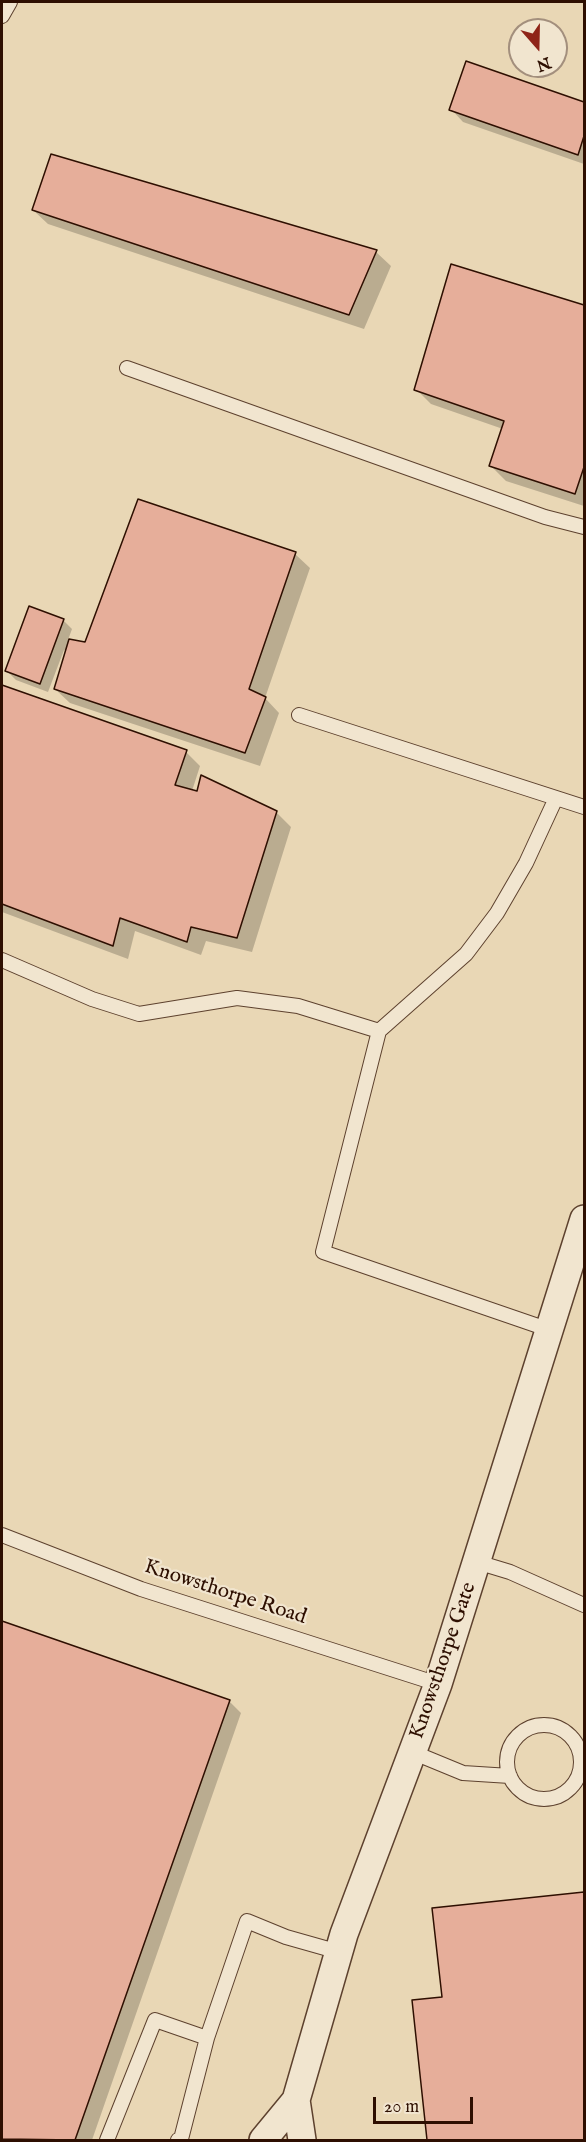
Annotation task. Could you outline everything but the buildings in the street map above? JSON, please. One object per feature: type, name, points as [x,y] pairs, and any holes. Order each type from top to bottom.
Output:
[{"type":"street","name":"Knowsthorpe Gate","points":[[263,2140],[296,2100],[339,1952],[438,1684],[585,1218]]},
{"type":"street","name":"Knowsthorpe Gate","points":[[296,2100],[302,2140]]},
{"type":"lane","points":[[2,16],[10,2]]},
{"type":"lane","points":[[128,368],[545,517],[585,527]]},
{"type":"lane","points":[[299,715],[585,807]]},
{"type":"lane","points":[[550,1330],[323,1252],[379,1031],[466,954],[497,913],[526,863],[556,798]]},
{"type":"lane","points":[[2,960],[93,999],[139,1014],[237,998],[298,1006],[379,1031]]},
{"type":"lane","name":"Knowsthorpe Road","points":[[2,1535],[141,1589],[438,1684]]},
{"type":"lane","points":[[477,1562],[510,1572],[585,1605]]},
{"type":"lane","points":[[545,1725],[567,1733],[575,1742],[580,1753],[581,1776],[562,1795],[538,1799],[526,1794],[516,1786],[510,1776],[507,1763],[514,1740],[523,1732],[534,1727],[545,1725]]},
{"type":"lane","points":[[412,1752],[463,1773],[510,1776]]},
{"type":"lane","points":[[178,2140],[181,2139],[207,2038],[247,1921],[286,1937],[339,1952]]},
{"type":"lane","points":[[107,2140],[155,2020],[207,2038]]}]
